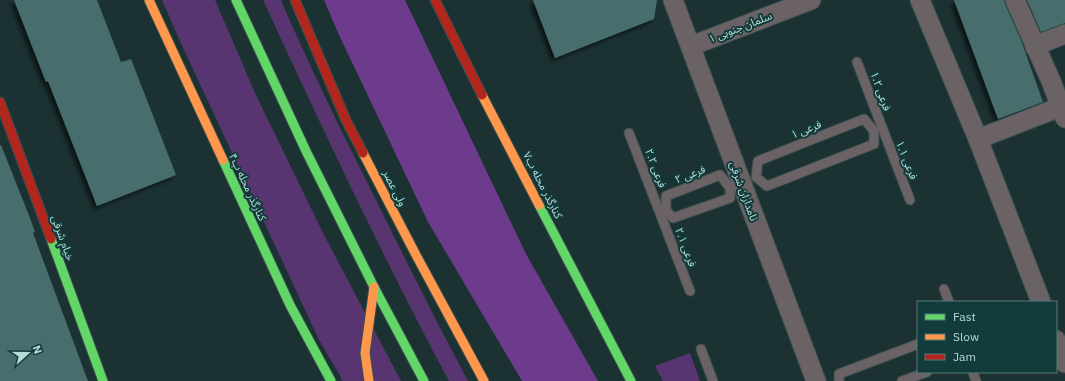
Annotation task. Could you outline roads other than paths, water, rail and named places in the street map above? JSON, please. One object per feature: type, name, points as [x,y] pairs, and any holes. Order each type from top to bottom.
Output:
[{"type":"street","name":"کنارگذر محله ب۴","points":[[149,0],[290,305],[331,381]]},
{"type":"street","points":[[236,0],[306,151],[374,287],[424,381]]},
{"type":"street","name":"ولی عصر","points":[[295,0],[346,120],[416,255],[484,381]]},
{"type":"street","name":"کنارگذر محله ب۷","points":[[435,0],[468,68],[631,381]]},
{"type":"street","name":"نامداران شرقی","points":[[673,0],[816,381]]},
{"type":"street","name":"سلمان جنوبی ۱","points":[[691,46],[811,0]]},
{"type":"street","points":[[920,0],[978,139],[1042,301]]},
{"type":"street","points":[[978,139],[1063,113],[1058,78],[1035,47],[1015,0]]},
{"type":"street","points":[[1035,47],[1065,34]]},
{"type":"street","name":"خیام شرقی","points":[[0,102],[103,381]]},
{"type":"street","points":[[369,381],[365,353],[374,287]]},
{"type":"street","points":[[1057,343],[1065,363]]},
{"type":"lane","name":"فرعی ۱.۲","points":[[857,62],[878,130]]},
{"type":"lane","name":"فرعی ۱","points":[[742,182],[758,161],[864,119],[878,130]]},
{"type":"lane","points":[[663,211],[674,218],[730,198],[742,182],[767,186],[789,178],[874,144],[878,130]]},
{"type":"lane","name":"فرعی ۱.۱","points":[[878,130],[910,200]]},
{"type":"lane","name":"فرعی ۲.۲","points":[[629,133],[663,211]]},
{"type":"lane","name":"فرعی ۲","points":[[663,211],[666,196],[720,175],[742,182]]},
{"type":"lane","name":"فرعی ۲.۱","points":[[663,211],[690,291]]},
{"type":"lane","points":[[944,289],[948,301]]},
{"type":"lane","points":[[839,381],[839,374],[917,344]]},
{"type":"lane","points":[[701,349],[713,381]]},
{"type":"lane","points":[[902,381],[924,373]]}]
